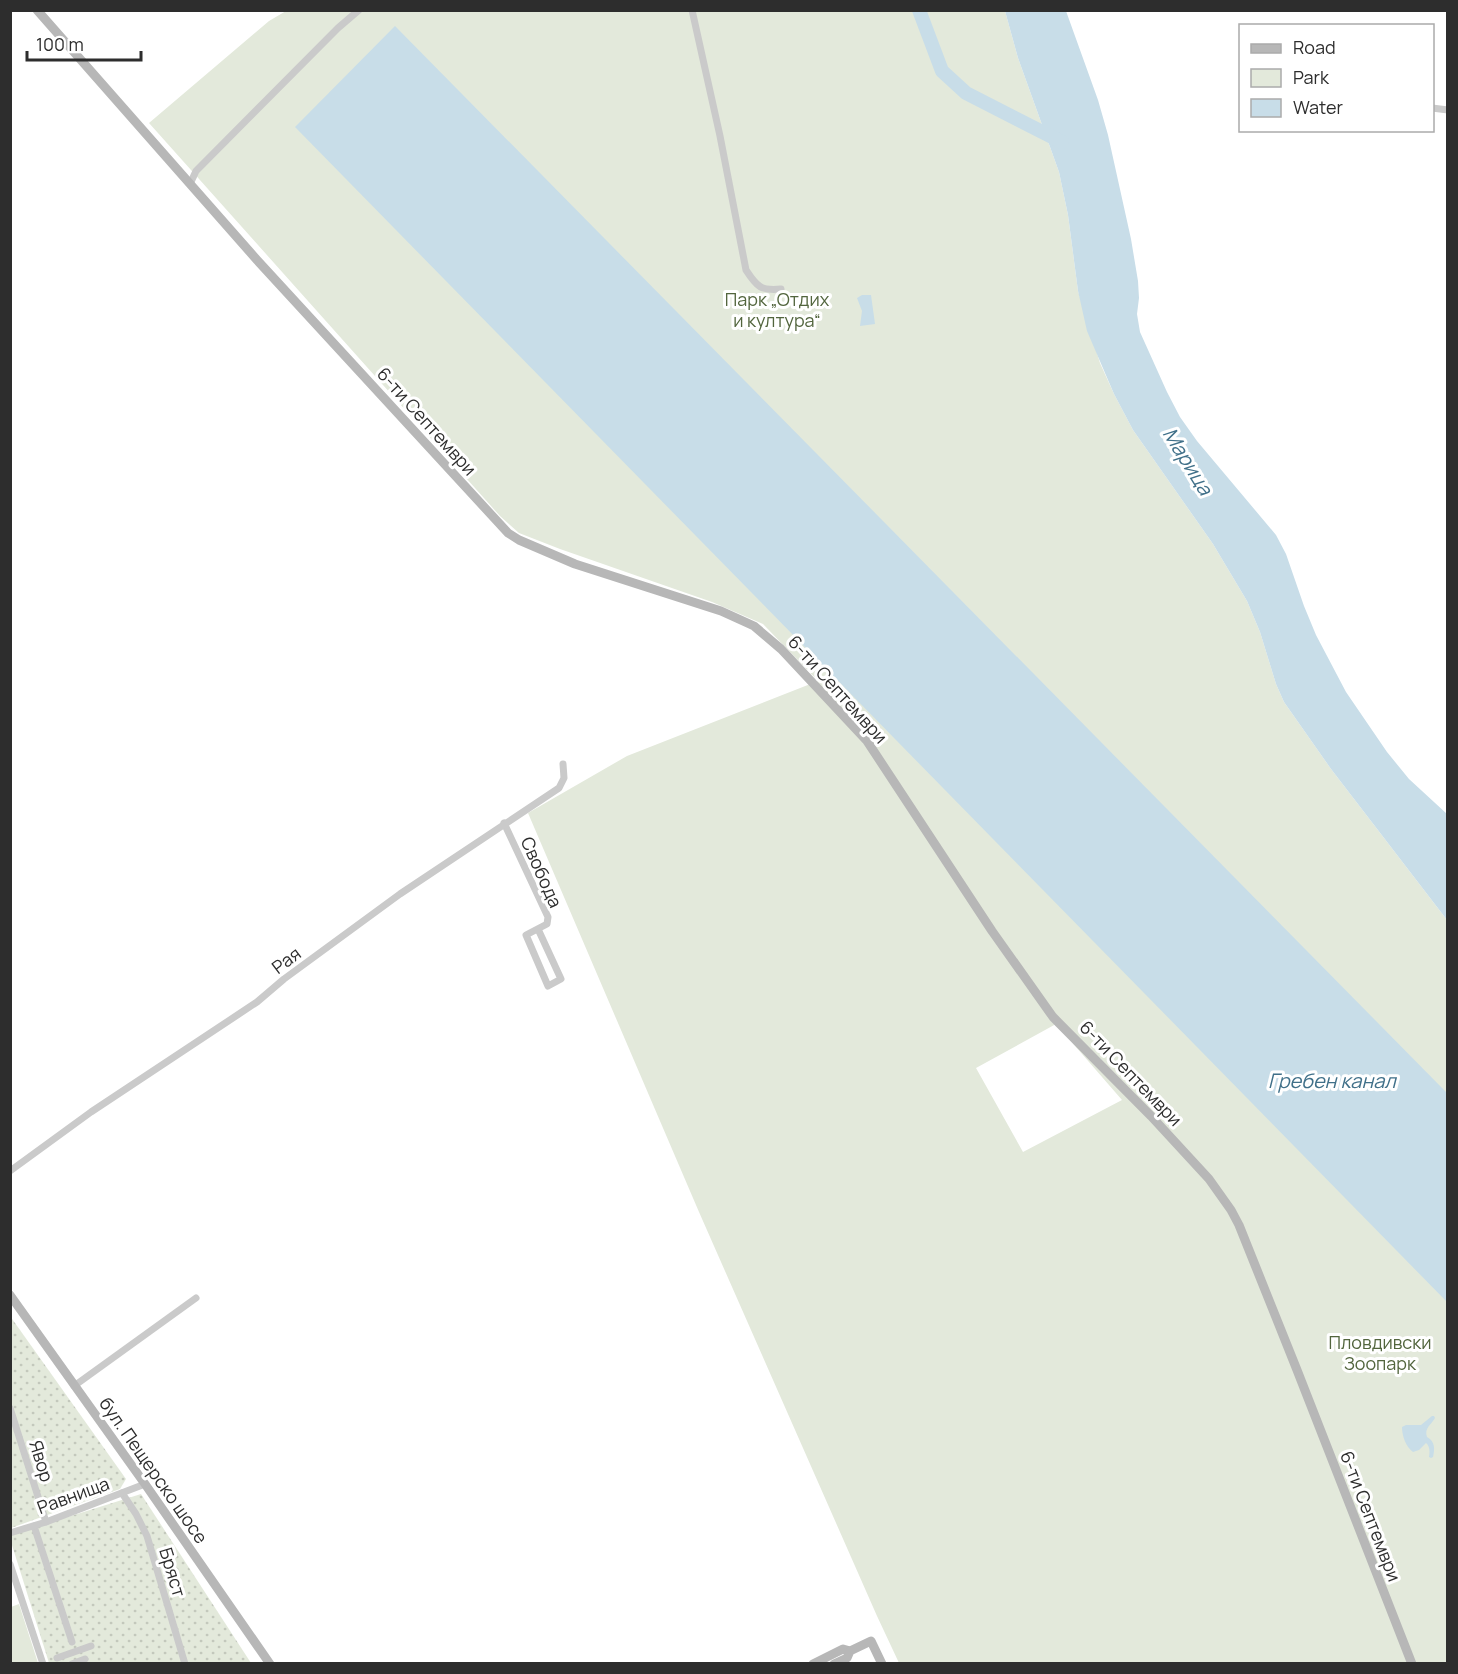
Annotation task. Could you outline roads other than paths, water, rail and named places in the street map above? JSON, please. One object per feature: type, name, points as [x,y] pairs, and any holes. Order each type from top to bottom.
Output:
[{"type":"street","name":"6-ти Септември","points":[[37,10],[264,268],[508,533],[575,564],[721,611],[754,626],[781,649],[867,741],[992,931],[1053,1017],[1151,1116],[1209,1179],[1231,1210],[1297,1370],[1412,1664]]},
{"type":"street","points":[[190,184],[196,171],[338,28],[359,10]]},
{"type":"street","points":[[692,10],[746,270],[760,287],[766,290],[781,289]]},
{"type":"street","name":"Рая","points":[[10,1171],[91,1112],[257,1002],[285,978],[400,894],[559,788],[564,778],[563,764]]},
{"type":"street","name":"Свобода","points":[[504,824],[548,917],[547,924],[526,935],[548,986],[561,980],[538,929]]},
{"type":"street","name":"бул. Пещерско шосе","points":[[10,1295],[270,1664]]},
{"type":"street","points":[[74,1386],[196,1298]]},
{"type":"street","name":"Явор","points":[[10,1408],[46,1522]]},
{"type":"street","name":"Равнища","points":[[10,1533],[46,1522],[145,1484]]},
{"type":"street","name":"Бряст","points":[[122,1493],[147,1536],[185,1664]]},
{"type":"street","points":[[34,1526],[72,1642]]},
{"type":"street","points":[[10,1564],[43,1664]]},
{"type":"street","points":[[834,1664],[847,1658],[850,1651],[871,1641],[882,1664]]},
{"type":"street","points":[[57,1658],[91,1646]]},
{"type":"street","points":[[813,1664],[843,1649],[850,1651]]},
{"type":"street","points":[[72,1664],[82,1660],[77,1651]]},
{"type":"water","name":"Марица","points":[[1005,11],[1066,11],[1108,135],[1138,281],[1137,314],[1140,332],[1180,417],[1197,441],[1276,535],[1286,554],[1316,635],[1346,692],[1387,752],[1409,779],[1447,814],[1447,920],[1331,769],[1284,702],[1247,601],[1213,544],[1133,430],[1114,394],[1087,331],[1078,291],[1068,215],[1059,172],[1018,58]]},
{"type":"water","name":"Гребен канал","points":[[395,26],[1447,1093],[1447,1302],[295,127]]},
{"type":"water","points":[[862,295],[871,295],[875,324],[860,326],[862,311],[857,298]]},
{"type":"water","points":[[1432,1416],[1435,1418],[1426,1434],[1434,1446],[1431,1458],[1426,1443],[1419,1450],[1413,1452],[1411,1450],[1405,1441],[1402,1427],[1421,1425]]},
{"type":"waterway","points":[[919,10],[942,71],[966,93],[1062,142]]},
{"type":"park label","name":"Парк „Отдих и култура“","points":[[777,309]]},
{"type":"park label","name":"Пловдивски Зоопарк","points":[[1380,1352]]}]
